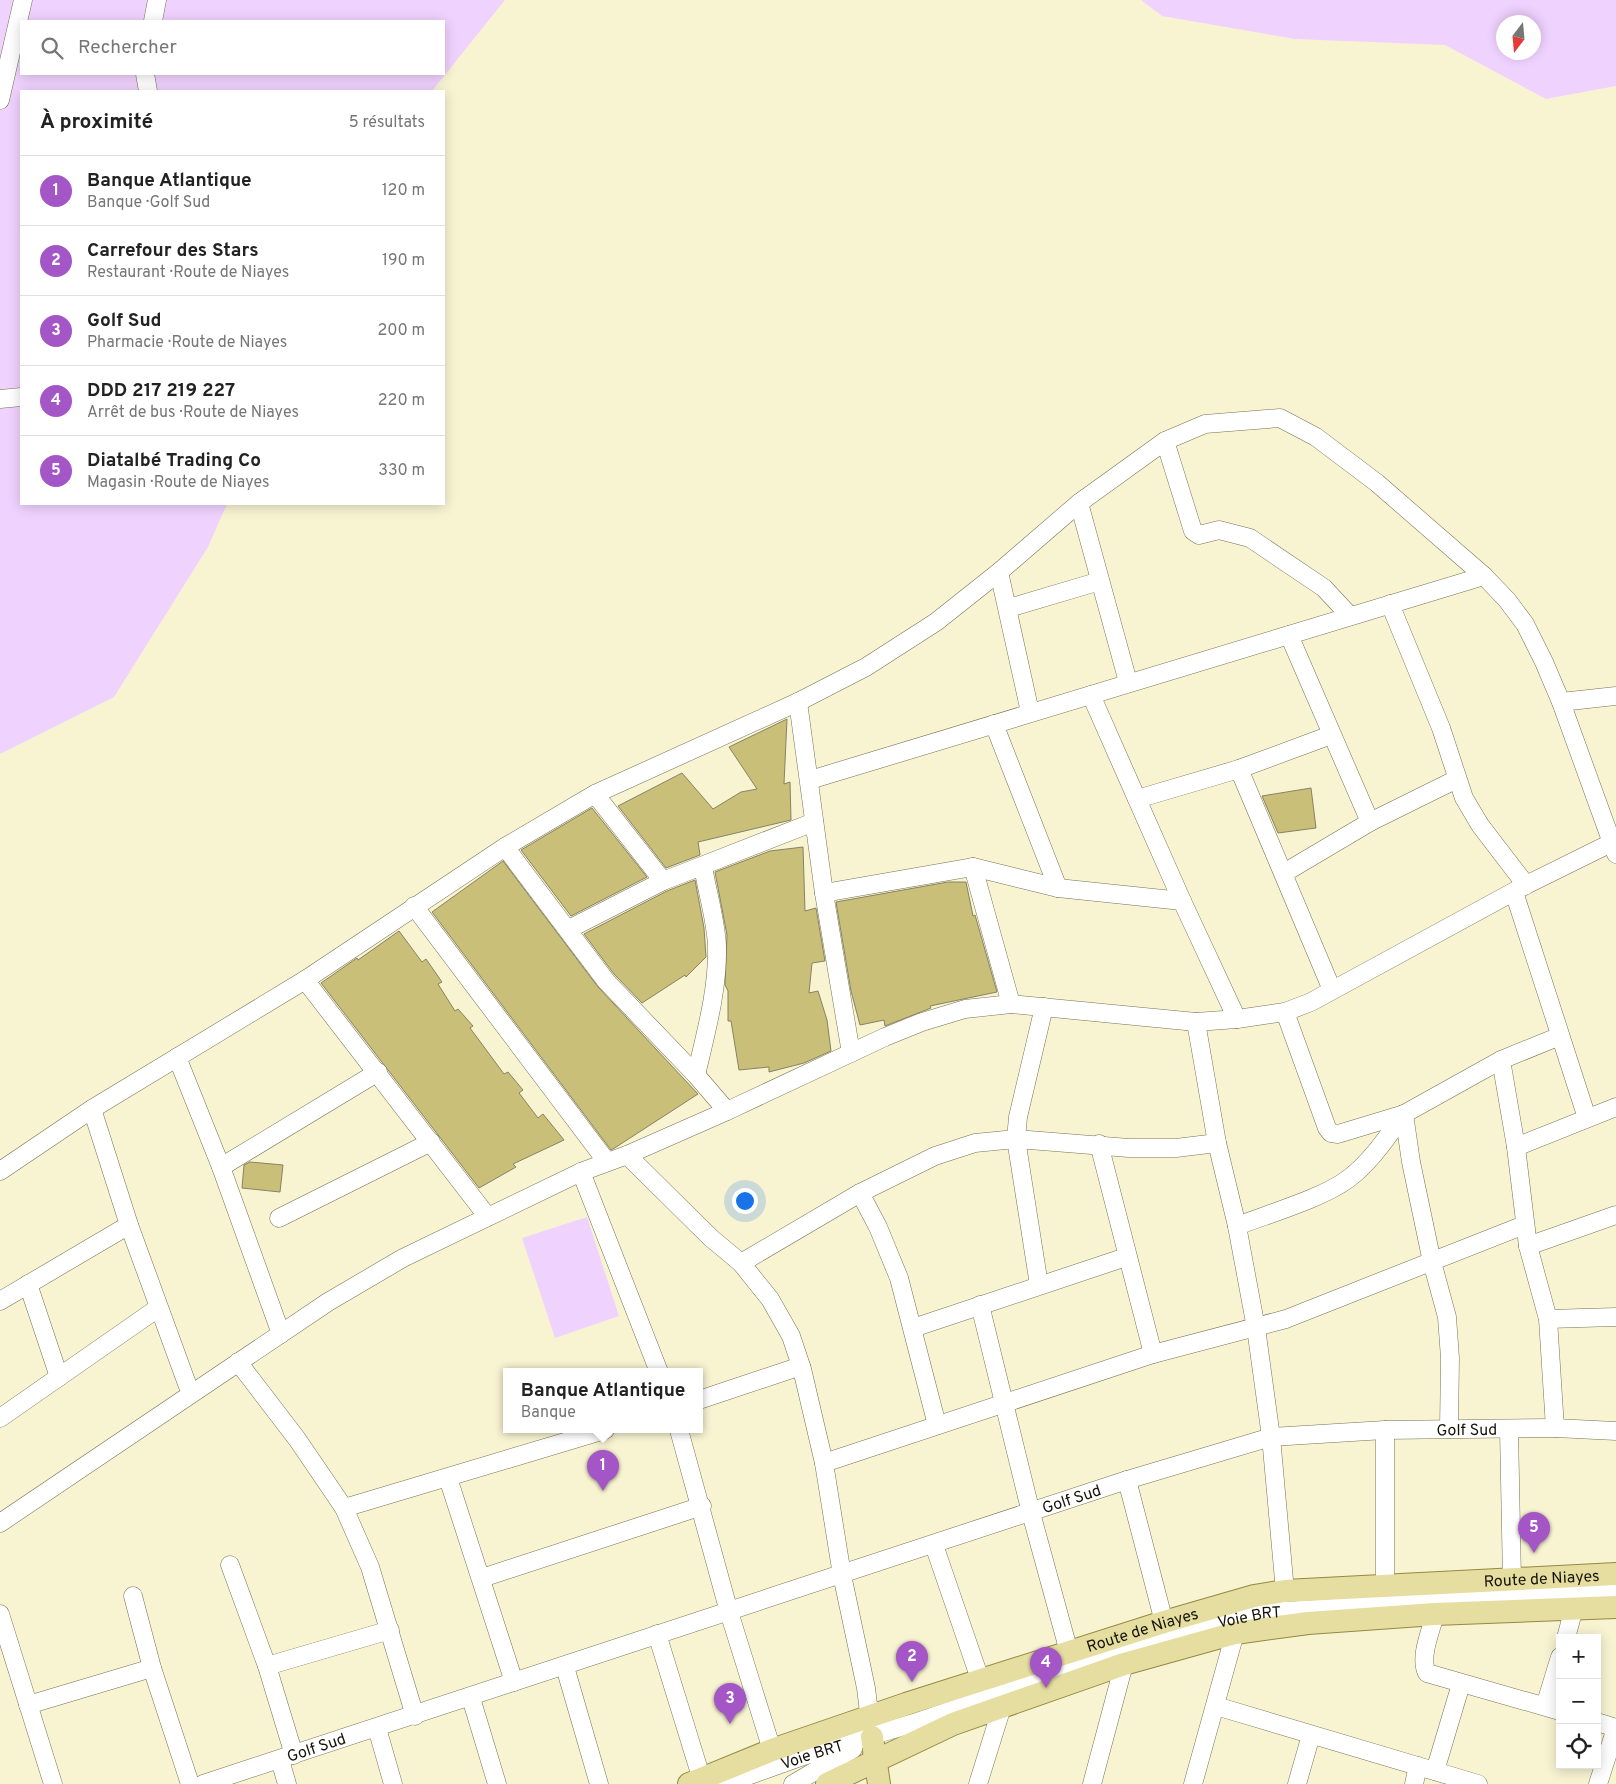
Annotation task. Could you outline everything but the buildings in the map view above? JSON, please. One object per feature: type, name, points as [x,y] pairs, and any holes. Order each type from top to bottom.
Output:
[{"type":"main road","name":"Route de Niayes","points":[[695,1782],[772,1750],[871,1727],[981,1682],[1164,1622],[1254,1596],[1285,1591],[1616,1574]]},
{"type":"main road","name":"Route de Niayes","points":[[827,1784],[953,1724],[1124,1664],[1235,1633],[1308,1623],[1435,1614],[1616,1607]]},
{"type":"main road","points":[[871,1727],[878,1784]]},
{"type":"street","points":[[0,100],[23,0]]},
{"type":"street","points":[[153,20],[157,0]]},
{"type":"street","points":[[145,75],[148,90]]},
{"type":"street","points":[[0,399],[20,396]]},
{"type":"street","points":[[0,1171],[92,1109],[305,980],[505,847],[595,794],[798,702],[866,667],[936,622],[999,572],[1079,503],[1165,441],[1205,424],[1280,418],[1316,437],[1362,472],[1484,576],[1507,600],[1525,624],[1561,702],[1613,848],[1520,889],[1311,1002],[1285,1012],[1237,1019],[1196,1022],[1011,1004],[965,1009],[922,1022],[627,1155],[581,1172],[403,1258],[328,1302],[190,1392],[0,1523]]},
{"type":"street","points":[[1165,441],[1193,531],[1199,535],[1219,530],[1250,538],[1324,588],[1350,616]]},
{"type":"street","points":[[1079,503],[1128,682]]},
{"type":"street","points":[[999,572],[1030,712]]},
{"type":"street","points":[[810,780],[1091,695],[1128,682],[1484,576]]},
{"type":"street","points":[[1008,608],[1100,581]]},
{"type":"street","points":[[1390,604],[1440,728],[1464,798],[1520,889],[1560,1036],[1587,1118]]},
{"type":"street","points":[[1290,634],[1370,822]]},
{"type":"street","points":[[1091,695],[1182,901],[1237,1019]]},
{"type":"street","points":[[1561,702],[1616,696]]},
{"type":"street","points":[[798,702],[824,893],[851,1053]]},
{"type":"street","points":[[994,724],[1058,888]]},
{"type":"street","points":[[1137,799],[1238,769],[1332,735]]},
{"type":"street","points":[[1238,769],[1284,873],[1332,990]]},
{"type":"street","points":[[1284,873],[1370,822],[1457,779]]},
{"type":"street","points":[[595,794],[663,881]]},
{"type":"street","points":[[569,929],[663,881],[814,822]]},
{"type":"street","points":[[505,847],[569,929],[606,982],[696,1075],[727,1111]]},
{"type":"street","points":[[696,1075],[713,1004],[717,973],[717,943],[703,866]]},
{"type":"street","points":[[824,893],[973,867],[1058,888],[1182,901]]},
{"type":"street","points":[[973,867],[1011,1004]]},
{"type":"street","points":[[414,906],[607,1162]]},
{"type":"street","points":[[305,980],[378,1072],[487,1216]]},
{"type":"street","points":[[1039,1285],[1016,1139],[1018,1117],[1044,1007]]},
{"type":"street","points":[[1285,1012],[1327,1128],[1331,1133],[1338,1134],[1404,1114],[1501,1060],[1560,1036]]},
{"type":"street","points":[[1196,1022],[1216,1143],[1237,1226],[1256,1328],[1271,1437],[1285,1591]]},
{"type":"street","points":[[178,1057],[221,1167],[281,1334]]},
{"type":"street","points":[[1501,1060],[1516,1147],[1524,1225],[1548,1319],[1555,1428]]},
{"type":"street","points":[[221,1167],[378,1072]]},
{"type":"street","points":[[1516,1147],[1616,1107]]},
{"type":"street","points":[[92,1109],[129,1225],[190,1392]]},
{"type":"street","points":[[1237,1226],[1309,1198],[1347,1180],[1372,1156],[1404,1114]]},
{"type":"street","points":[[1404,1114],[1411,1162],[1432,1262],[1447,1317],[1450,1358],[1449,1429]]},
{"type":"street","points":[[741,1263],[860,1193],[935,1156],[975,1143],[1016,1139],[1099,1144],[1130,1148],[1176,1148],[1216,1143]]},
{"type":"street","points":[[279,1218],[431,1142]]},
{"type":"street","points":[[1099,1144],[1126,1257],[1153,1354]]},
{"type":"street","points":[[627,1155],[712,1238],[741,1263],[770,1299],[791,1336],[801,1366],[824,1463],[842,1575],[871,1727]]},
{"type":"street","points":[[581,1172],[657,1368]]},
{"type":"street","points":[[860,1193],[878,1227],[899,1278],[937,1425]]},
{"type":"street","points":[[1528,1246],[1616,1214]]},
{"type":"street","points":[[0,1300],[129,1225]]},
{"type":"street","points":[[824,1463],[1153,1354],[1286,1319],[1524,1225]]},
{"type":"street","points":[[913,1328],[1126,1257]]},
{"type":"street","points":[[28,1284],[59,1377]]},
{"type":"street","points":[[980,1305],[1031,1513],[1069,1652]]},
{"type":"street","points":[[0,1418],[158,1308]]},
{"type":"street","points":[[1548,1319],[1616,1317]]},
{"type":"street","points":[[238,1362],[296,1438],[344,1508],[370,1567],[415,1716]]},
{"type":"street","points":[[703,1399],[801,1366]]},
{"type":"street","name":"Golf Sud","points":[[203,1784],[471,1698],[514,1682],[566,1667],[657,1634],[934,1545],[1127,1480],[1271,1437],[1385,1430],[1555,1428],[1616,1430]]},
{"type":"street","points":[[1509,1429],[1512,1580]]},
{"type":"street","points":[[1385,1430],[1385,1587]]},
{"type":"street","points":[[344,1508],[595,1433]]},
{"type":"street","points":[[680,1433],[702,1506],[729,1612],[772,1750]]},
{"type":"street","points":[[448,1478],[482,1578],[514,1682]]},
{"type":"street","points":[[1127,1480],[1164,1622]]},
{"type":"street","points":[[482,1578],[702,1506]]},
{"type":"street","points":[[934,1545],[981,1682]]},
{"type":"street","points":[[230,1565],[267,1666],[287,1757],[287,1784]]},
{"type":"street","name":"Voie BRT","points":[[724,1784],[803,1756],[871,1727],[1198,1626],[1266,1612],[1616,1591]]},
{"type":"street","points":[[133,1596],[152,1668],[190,1784]]},
{"type":"street","points":[[1567,1634],[1574,1608]]},
{"type":"street","points":[[0,1614],[53,1784]]},
{"type":"street","points":[[1435,1614],[1424,1666],[1427,1673],[1552,1708],[1557,1679]]},
{"type":"street","points":[[267,1666],[390,1630]]},
{"type":"street","points":[[1193,1784],[1235,1633]]},
{"type":"street","points":[[657,1634],[695,1782]]},
{"type":"street","points":[[1092,1784],[1124,1664]]},
{"type":"street","points":[[566,1667],[599,1784]]},
{"type":"street","points":[[28,1705],[152,1668]]},
{"type":"street","points":[[1414,1784],[1427,1769],[1461,1684]]},
{"type":"street","points":[[471,1698],[496,1784]]},
{"type":"street","points":[[1216,1706],[1478,1784]]},
{"type":"street","points":[[978,1784],[1002,1707]]},
{"type":"street","points":[[1598,1784],[1616,1728],[1601,1723]]},
{"type":"street","name":"Voie BRT","points":[[793,1784],[871,1727]]},
{"type":"street","points":[[377,1728],[393,1784]]},
{"type":"street","points":[[1297,1784],[1311,1735]]},
{"type":"shaded area","points":[[0,0],[505,0],[445,75],[445,20],[20,20],[20,75],[445,75],[433,90],[20,90],[20,505],[227,505],[208,547],[114,697],[0,754]]},
{"type":"shaded area","points":[[1141,0],[1616,0],[1616,86],[1546,99],[1445,45],[1295,39],[1162,16]]},
{"type":"shaded area","points":[[587,1217],[619,1316],[555,1338],[522,1238]]},
{"type":"place","name":"Banque Atlantique","points":[[603,1491]]},
{"type":"place","name":"Diatalbé Trading Co","points":[[1534,1553]]},
{"type":"place","name":"Carrefour des Stars","points":[[912,1682]]},
{"type":"place","name":"DDD 217 219 227","points":[[1046,1688]]},
{"type":"place","name":"Golf Sud","points":[[730,1724]]}]
